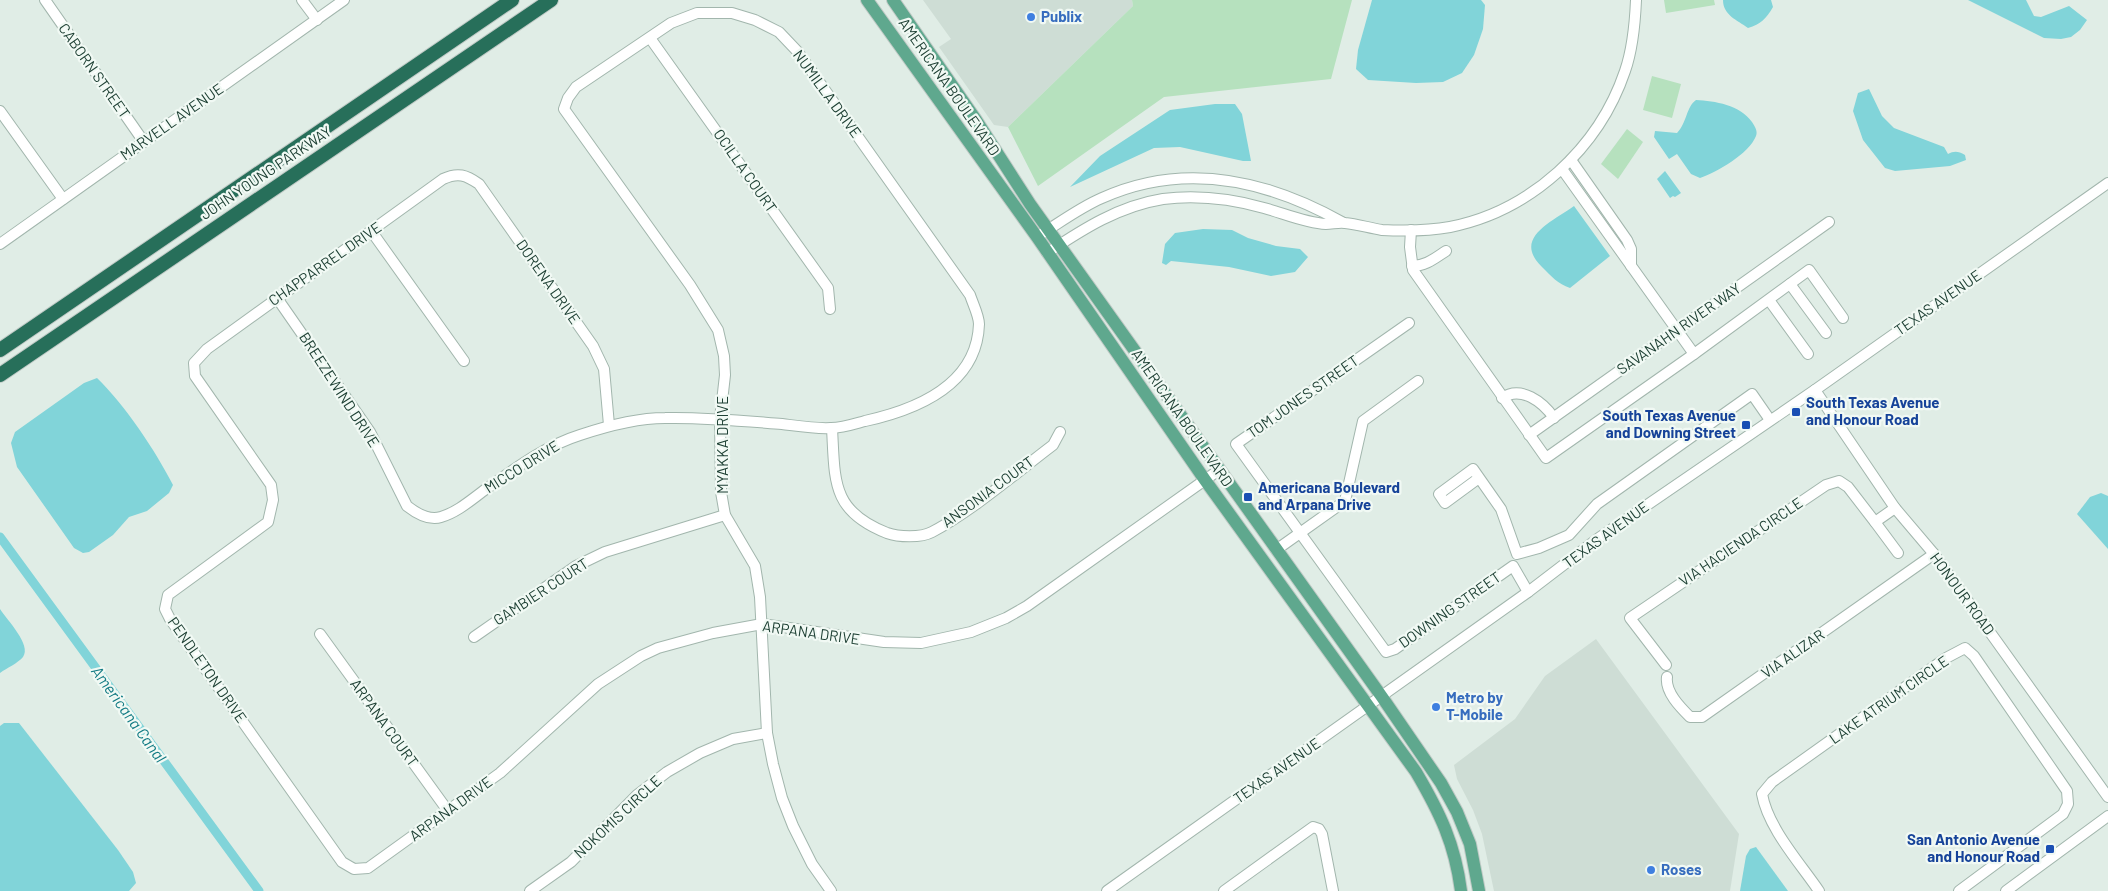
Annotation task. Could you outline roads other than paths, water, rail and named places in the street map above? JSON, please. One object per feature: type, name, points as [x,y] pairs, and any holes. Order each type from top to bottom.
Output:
[{"type":"highway","name":"JOHN YOUNG PARKWAY","points":[[0,350],[512,0]]},
{"type":"highway","name":"JOHN YOUNG PARKWAY","points":[[0,375],[88,313],[551,0]]},
{"type":"highway","points":[[88,313],[91,298],[105,277]]},
{"type":"main road","name":"AMERICANA BOULEVARD","points":[[868,0],[1205,480],[1416,772],[1436,806],[1457,861],[1461,891]]},
{"type":"main road","name":"AMERICANA BOULEVARD","points":[[893,0],[976,120],[1048,230],[1382,697],[1440,783],[1457,812],[1470,844],[1479,891]]},
{"type":"main road","points":[[885,25],[903,35],[913,38],[920,37]]},
{"type":"main road","points":[[961,131],[976,120]]},
{"type":"street","name":"CABORN STREET","points":[[45,0],[144,142]]},
{"type":"street","points":[[302,0],[317,20]]},
{"type":"street","name":"MARVELL AVENUE","points":[[0,244],[344,0]]},
{"type":"street","points":[[1036,237],[1092,202],[1117,192],[1144,184],[1196,177],[1214,178],[1252,186],[1289,197],[1321,210],[1343,222],[1382,230],[1449,227],[1501,210],[1527,196],[1562,169],[1594,132],[1618,90],[1631,50],[1636,0]]},
{"type":"street","name":"NUMILLA DRIVE","points":[[576,87],[670,23],[697,13],[732,13],[755,20],[779,32],[798,52],[970,295]]},
{"type":"street","name":"OCILLA COURT","points":[[650,38],[828,288],[830,309]]},
{"type":"street","name":"MYAKKA DRIVE","points":[[576,87],[568,98],[564,109],[690,285],[718,330],[724,356],[725,375],[720,419],[720,468],[725,515],[754,566],[760,597],[768,733],[772,764],[790,816],[812,864],[831,891]]},
{"type":"street","points":[[0,111],[63,199]]},
{"type":"street","points":[[1571,160],[1627,240],[1631,249],[1631,266]]},
{"type":"street","points":[[1562,169],[1694,354]]},
{"type":"street","name":"DORENA DRIVE","points":[[443,179],[454,174],[466,175],[479,184],[593,346],[604,369],[609,425]]},
{"type":"street","name":"CHAPPARREL DRIVE","points":[[207,348],[372,232],[443,179]]},
{"type":"street","name":"TEXAS AVENUE","points":[[1107,891],[1382,697],[1528,592],[1596,540],[1815,390],[2108,182]]},
{"type":"street","points":[[1047,253],[1090,225],[1122,209],[1162,200],[1192,197],[1228,201],[1325,224],[1343,222]]},
{"type":"street","name":"SAVANAHN RIVER WAY","points":[[1529,435],[1677,332],[1829,222]]},
{"type":"street","points":[[1411,230],[1410,246],[1413,270],[1546,458],[1809,270],[1843,318]]},
{"type":"street","points":[[372,232],[464,361]]},
{"type":"street","points":[[1412,266],[1420,266],[1427,263],[1446,251]]},
{"type":"street","points":[[1790,284],[1826,333]]},
{"type":"street","name":"MICCO DRIVE","points":[[439,518],[455,511],[546,449],[609,425],[664,418],[720,419],[832,428],[883,417],[912,408],[939,393],[959,376],[973,355],[979,323],[970,295]]},
{"type":"street","name":"BREEZEWIND DRIVE","points":[[277,298],[370,432],[407,506],[416,513],[427,517],[439,518]]},
{"type":"street","points":[[1769,300],[1808,354]]},
{"type":"street","name":"TOM JONES STREET","points":[[1386,652],[1236,444],[1408,323]]},
{"type":"street","name":"PENDLETON DRIVE","points":[[207,348],[194,363],[195,376],[271,485],[273,500],[268,522],[168,595],[165,609],[170,619],[342,862]]},
{"type":"street","points":[[1276,550],[1345,501],[1363,421],[1418,381]]},
{"type":"street","name":"HONOUR ROAD","points":[[1815,390],[1895,508],[1934,554],[2108,797]]},
{"type":"street","points":[[1502,398],[1510,393],[1521,394],[1542,403],[1554,418]]},
{"type":"street","points":[[1479,478],[1501,509],[1517,554],[1540,548],[1569,535],[1597,504],[1752,394],[1770,420]]},
{"type":"street","name":"ANSONIA COURT","points":[[832,428],[836,482],[850,512],[867,525],[892,535],[930,533],[964,511],[1053,446],[1060,432]]},
{"type":"street","name":"ARPANA DRIVE","points":[[342,862],[354,869],[368,868],[500,773],[598,684],[641,656],[658,648],[713,633],[762,624],[884,642],[921,643],[971,632],[1006,618],[1027,606],[1219,470]]},
{"type":"street","name":"VIA HACIENDA CIRCLE","points":[[1666,665],[1630,618],[1826,484],[1838,481],[1848,487],[1875,522]]},
{"type":"street","points":[[1895,508],[1875,522],[1898,553]]},
{"type":"street","name":"GAMBIER COURT","points":[[474,637],[576,566],[605,552],[725,515]]},
{"type":"street","name":"VIA ALIZAR","points":[[1667,677],[1666,683],[1668,688],[1681,708],[1690,718],[1702,717],[1934,554]]},
{"type":"street","name":"DOWNING STREET","points":[[1386,652],[1395,649],[1513,566],[1528,592]]},
{"type":"street","name":"ARPANA COURT","points":[[320,634],[448,811]]},
{"type":"street","name":"LAKE ATRIUM CIRCLE","points":[[1819,891],[1777,830],[1764,806],[1762,794],[1772,782],[1946,658],[1965,648],[1974,656],[2067,791],[2068,804],[2063,814],[1959,891]]},
{"type":"street","name":"NOKOMIS CIRCLE","points":[[530,891],[570,862],[637,795],[667,772],[700,753],[732,739],[768,733]]},
{"type":"street","points":[[2006,891],[2108,816]]},
{"type":"street","points":[[1224,891],[1313,826],[1319,829],[1322,834],[1333,891]]},
{"type":"water","points":[[1372,0],[1481,0],[1485,5],[1483,29],[1474,55],[1462,73],[1443,82],[1416,83],[1368,80],[1356,69],[1358,50]]},
{"type":"water","points":[[1723,0],[1771,0],[1773,7],[1763,20],[1748,28],[1735,20],[1725,10]]},
{"type":"water","points":[[1968,0],[2026,0],[2034,16],[2041,17],[2069,6],[2087,20],[2080,30],[2071,37],[2061,39],[2044,38]]},
{"type":"water","points":[[1869,89],[1882,116],[1894,128],[1944,147],[1948,154],[1956,152],[1963,154],[1966,160],[1950,166],[1895,171],[1885,168],[1863,140],[1853,111],[1858,93]]},
{"type":"water","points":[[1696,100],[1711,101],[1734,108],[1747,116],[1757,132],[1752,143],[1740,156],[1700,178],[1691,174],[1677,154],[1669,159],[1654,137],[1655,131],[1677,133],[1683,125],[1690,107]]},
{"type":"water","points":[[1215,104],[1235,104],[1242,114],[1251,161],[1243,161],[1180,147],[1154,148],[1070,187],[1100,156],[1170,110]]},
{"type":"water","points":[[1665,171],[1681,193],[1675,197],[1670,198],[1657,179]]},
{"type":"water","points":[[1574,206],[1610,256],[1570,288],[1558,282],[1542,267],[1534,257],[1531,247],[1533,239],[1538,232]]},
{"type":"water","points":[[1203,229],[1232,230],[1248,238],[1276,246],[1300,249],[1308,257],[1295,272],[1271,276],[1229,267],[1171,261],[1166,265],[1162,263],[1165,244],[1175,233]]},
{"type":"water","points":[[97,378],[139,428],[173,485],[169,493],[147,511],[129,517],[113,535],[89,552],[83,553],[74,548],[17,467],[11,443],[15,432],[84,383]]},
{"type":"water","points":[[2101,493],[2108,496],[2108,549],[2077,514],[2090,497]]},
{"type":"water","points":[[0,609],[22,639],[25,652],[21,659],[0,673]]},
{"type":"water","points":[[4,723],[19,723],[118,850],[133,872],[136,883],[129,891],[0,891],[0,726]]},
{"type":"water","points":[[1756,847],[1788,891],[1740,891],[1746,856],[1750,849]]},
{"type":"waterway","name":"Americana Canal","points":[[0,537],[259,891]]},
{"type":"place","name":"Publix","points":[[1031,17]]},
{"type":"place","name":"South Texas Avenue and Honour Road","points":[[1796,412]]},
{"type":"place","name":"South Texas Avenue and Downing Street","points":[[1746,425]]},
{"type":"place","name":"Americana Boulevard and Arpana Drive","points":[[1248,497]]},
{"type":"place","name":"Metro by T-Mobile","points":[[1436,707]]},
{"type":"place","name":"San Antonio Avenue and Honour Road","points":[[2050,849]]},
{"type":"place","name":"Roses","points":[[1651,870]]}]
